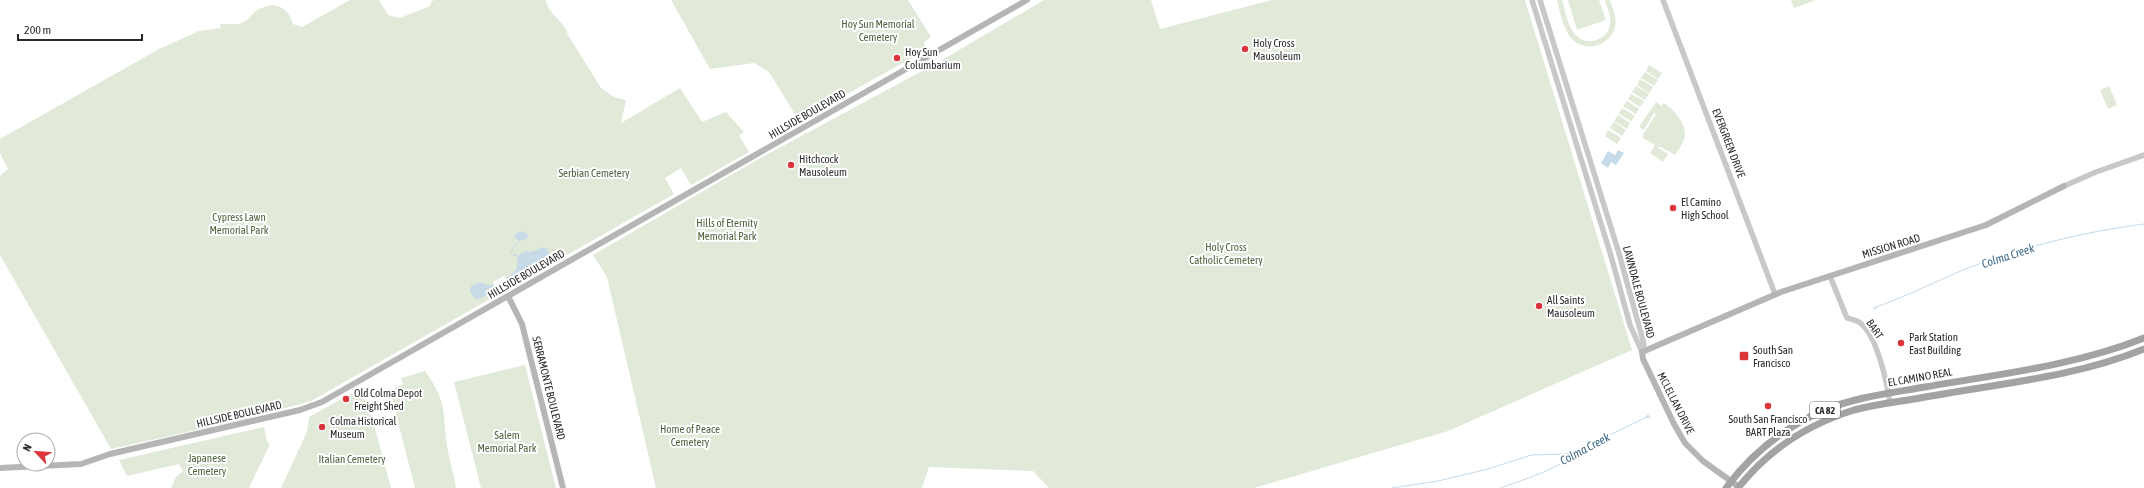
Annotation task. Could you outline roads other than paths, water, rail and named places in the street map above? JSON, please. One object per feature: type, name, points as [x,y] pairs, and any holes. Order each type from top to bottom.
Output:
[{"type":"main road","name":"HILLSIDE BOULEVARD","points":[[0,468],[80,464],[110,454],[306,408],[322,402],[1027,0]]},
{"type":"main road","name":"MISSION ROAD","points":[[1642,352],[1775,294],[1974,230],[2009,215],[2064,186]]},
{"type":"main road","name":"SERRAMONTE BOULEVARD","points":[[508,296],[522,324],[563,488]]},
{"type":"main road","name":"EL CAMINO REAL","points":[[1726,488],[1759,451],[1795,425],[1836,406],[1888,394],[2078,360],[2144,338]]},
{"type":"main road","name":"EL CAMINO REAL","points":[[1738,488],[1755,469],[1776,450],[1812,427],[1856,410],[2079,369],[2144,349]]},
{"type":"main road","name":"MCLELLAN DRIVE","points":[[1642,352],[1643,359],[1683,439],[1703,461],[1731,481],[1738,488]]},
{"type":"main road","points":[[2078,360],[2079,369]]},
{"type":"main road","points":[[1996,384],[1998,374]]},
{"type":"street","name":"LAWNDALE BOULEVARD","points":[[1532,0],[1611,256],[1630,325],[1642,352]]},
{"type":"street","name":"LAWNDALE BOULEVARD","points":[[1540,0],[1620,256],[1644,344],[1642,352]]},
{"type":"street","name":"EVERGREEN DRIVE","points":[[1663,0],[1775,294]]},
{"type":"street","name":"MISSION ROAD","points":[[2064,186],[2096,172],[2144,156]]},
{"type":"street","name":"BART","points":[[1830,276],[1846,318],[1858,322],[1867,332],[1881,362],[1890,404]]},
{"type":"water","points":[[1618,150],[1624,153],[1616,165],[1611,162],[1608,168],[1601,163],[1608,151],[1615,155]]},
{"type":"water","points":[[524,231],[528,235],[528,238],[520,241],[515,238],[515,234]]},
{"type":"water","points":[[543,247],[547,249],[550,257],[537,261],[530,271],[522,271],[519,277],[502,283],[480,299],[476,299],[470,292],[471,286],[480,282],[491,286],[511,275],[517,269],[518,256],[526,251],[531,252]]},
{"type":"waterway","name":"Colma Creek","points":[[1873,308],[1968,268],[2011,253],[2099,231],[2144,224]]},
{"type":"waterway","points":[[511,253],[513,248],[520,241]]},
{"type":"waterway","points":[[513,255],[518,256]]},
{"type":"waterway","name":"Colma Creek","points":[[1874,310],[1877,307]]},
{"type":"waterway","name":"Colma Creek","points":[[1649,414],[1646,417],[1650,418]]},
{"type":"waterway","name":"Colma Creek","points":[[1500,488],[1553,468],[1563,463],[1577,451],[1649,416]]},
{"type":"waterway","points":[[1392,488],[1438,481],[1488,469],[1531,455],[1565,454],[1577,451]]},
{"type":"place","name":"Holy Cross Mausoleum","points":[[1245,49]]},
{"type":"place","name":"Hoy Sun Columbarium","points":[[897,58]]},
{"type":"place","name":"Hitchcock Mausoleum","points":[[791,165]]},
{"type":"place","name":"El Camino High School","points":[[1673,208]]},
{"type":"place","name":"All Saints Mausoleum","points":[[1539,306]]},
{"type":"place","name":"Park Station East Building","points":[[1901,343]]},
{"type":"place","name":"South San Francisco","points":[[1744,356]]},
{"type":"place","name":"Old Colma Depot Freight Shed","points":[[346,399]]},
{"type":"place","name":"South San Francisco BART Plaza","points":[[1768,406]]},
{"type":"place","name":"Colma Historical Museum","points":[[322,427]]},
{"type":"park label","name":"Hoy Sun Memorial Cemetery","points":[[878,30]]},
{"type":"park label","name":"Serbian Cemetery","points":[[594,173]]},
{"type":"park label","name":"Cypress Lawn Memorial Park","points":[[239,223]]},
{"type":"park label","name":"Hills of Eternity Memorial Park","points":[[727,229]]},
{"type":"park label","name":"Holy Cross Catholic Cemetery","points":[[1226,253]]},
{"type":"park label","name":"Home of Peace Cemetery","points":[[690,435]]},
{"type":"park label","name":"Salem Memorial Park","points":[[507,441]]},
{"type":"park label","name":"Italian Cemetery","points":[[352,459]]},
{"type":"park label","name":"Japanese Cemetery","points":[[207,464]]}]
